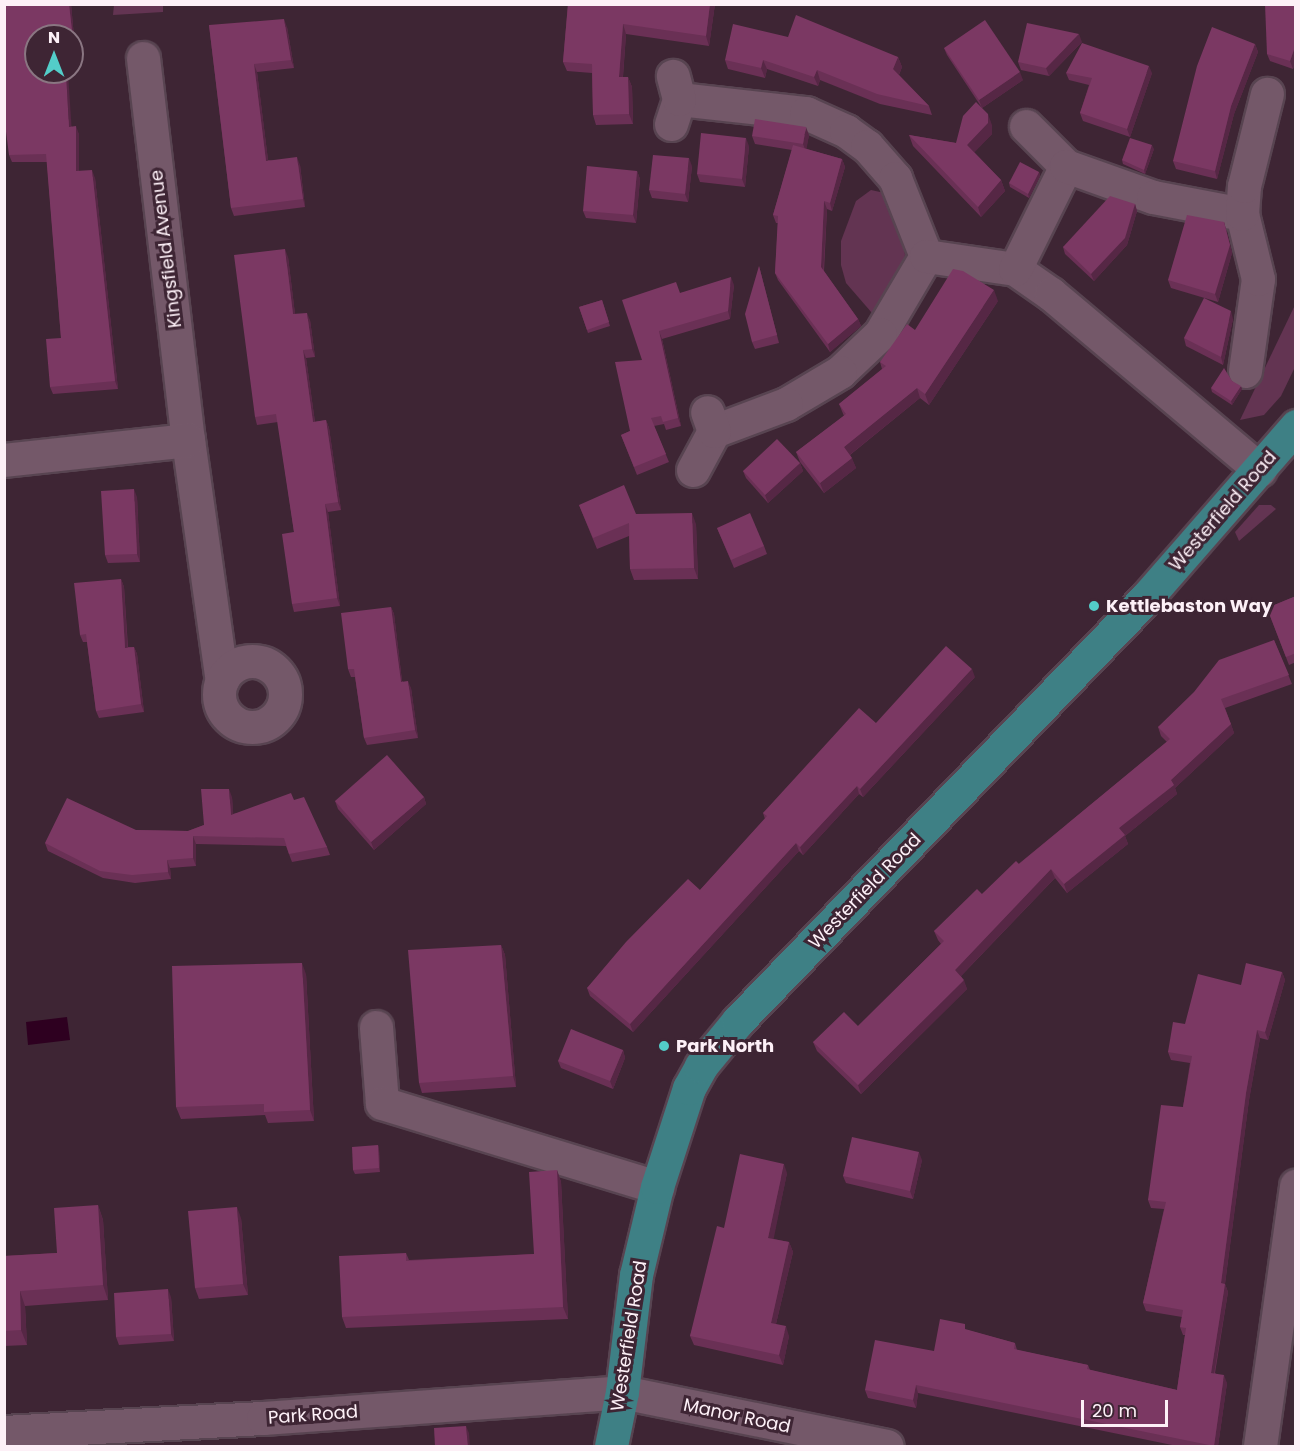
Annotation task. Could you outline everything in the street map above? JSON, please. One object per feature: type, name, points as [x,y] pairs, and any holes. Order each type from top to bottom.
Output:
[{"type":"main road","name":"Westerfield Road","points":[[611,1446],[622,1392],[630,1313],[657,1187],[689,1088],[713,1050],[1147,597],[1296,426]]},
{"type":"street","name":"Kingsfield Avenue","points":[[143,58],[188,440],[222,681]]},
{"type":"street","points":[[1245,371],[1258,279],[1242,214],[1244,186],[1267,94]]},
{"type":"street","points":[[674,100],[786,109],[826,119],[846,131],[867,146],[895,178],[926,256]]},
{"type":"street","points":[[1026,126],[1066,166],[1153,197],[1242,214]]},
{"type":"street","points":[[1015,269],[1066,166]]},
{"type":"street","points":[[926,256],[1015,269],[1051,294],[1260,470]]},
{"type":"street","points":[[693,470],[710,421],[786,404],[840,372],[880,334],[926,256]]},
{"type":"street","points":[[4,460],[188,440]]},
{"type":"street","points":[[376,1027],[382,1103],[657,1187]]},
{"type":"street","points":[[1260,1446],[1296,1185]]},
{"type":"street","name":"Park Road","points":[[4,1432],[263,1418],[622,1392]]},
{"type":"street","name":"Manor Road","points":[[622,1392],[886,1446]]},
{"type":"shaded area","points":[[114,5],[163,5],[163,12],[113,15]]},
{"type":"shaded area","points":[[871,190],[889,194],[902,232],[905,255],[900,278],[872,313],[846,283],[841,265],[841,241],[856,201]]},
{"type":"shaded area","points":[[1295,305],[1295,367],[1281,396],[1264,415],[1240,420]]},
{"type":"shaded area","points":[[1259,505],[1271,505],[1276,509],[1239,541],[1235,532]]},
{"type":"shaded area","points":[[67,1017],[70,1040],[28,1045],[26,1022]]},
{"type":"building","points":[[4,4],[69,4],[71,24],[24,24],[24,84],[67,84],[69,127],[76,126],[76,171],[92,170],[115,381],[50,387],[46,339],[61,338],[46,154],[9,155],[4,116]]},
{"type":"building","points":[[568,4],[710,4],[706,36],[623,24],[619,77],[628,77],[629,114],[593,115],[592,64],[563,62]]},
{"type":"building","points":[[1265,4],[1296,4],[1296,44],[1290,61],[1267,54]]},
{"type":"building","points":[[796,15],[898,57],[893,69],[929,106],[877,94],[817,70],[814,77],[763,60],[761,68],[725,60],[733,24],[788,37]]},
{"type":"building","points":[[284,19],[291,60],[254,64],[266,161],[297,157],[303,199],[231,208],[209,25]]},
{"type":"building","points":[[985,20],[1020,72],[979,100],[944,48]]},
{"type":"building","points":[[1027,23],[1079,34],[1046,68],[1018,62]]},
{"type":"building","points":[[1212,27],[1255,44],[1231,106],[1215,171],[1173,161],[1197,66]]},
{"type":"building","points":[[1082,43],[1149,66],[1127,129],[1080,113],[1092,78],[1066,73]]},
{"type":"building","points":[[976,102],[988,114],[988,123],[967,145],[1001,180],[978,207],[909,135],[956,143],[963,116]]},
{"type":"building","points":[[755,119],[806,127],[803,144],[752,136]]},
{"type":"building","points":[[701,133],[746,138],[742,179],[697,174]]},
{"type":"building","points":[[1130,138],[1152,145],[1144,170],[1122,160]]},
{"type":"building","points":[[793,145],[842,159],[830,203],[824,201],[821,267],[858,319],[828,344],[775,273],[778,216],[773,215]]},
{"type":"building","points":[[653,155],[689,158],[685,194],[649,190]]},
{"type":"building","points":[[1020,162],[1039,172],[1028,194],[1009,183]]},
{"type":"building","points":[[587,166],[637,171],[633,215],[583,211]]},
{"type":"building","points":[[1110,196],[1135,204],[1125,238],[1091,274],[1063,247]]},
{"type":"building","points":[[1187,215],[1224,222],[1230,245],[1215,294],[1168,280]]},
{"type":"building","points":[[285,249],[293,314],[307,313],[312,349],[303,350],[313,422],[326,420],[338,502],[325,504],[337,598],[292,604],[282,534],[294,532],[276,414],[255,417],[234,255]]},
{"type":"building","points":[[759,266],[777,335],[752,342],[745,314]]},
{"type":"building","points":[[953,269],[963,271],[994,290],[925,394],[917,388],[844,447],[852,458],[820,483],[796,452],[846,414],[839,404],[886,366],[880,362],[907,324],[915,330]]},
{"type":"building","points":[[731,277],[728,311],[659,331],[678,418],[663,422],[661,416],[651,418],[666,454],[634,467],[621,435],[630,431],[615,362],[642,360],[622,300],[676,282],[680,293]]},
{"type":"building","points":[[1204,298],[1231,311],[1221,357],[1184,338]]},
{"type":"building","points":[[602,300],[609,322],[587,330],[579,307]]},
{"type":"building","points":[[1224,368],[1232,381],[1241,386],[1231,401],[1211,388]]},
{"type":"building","points":[[777,439],[800,463],[765,495],[743,471]]},
{"type":"building","points":[[624,485],[636,514],[692,513],[694,568],[630,569],[629,523],[593,538],[579,505]]},
{"type":"building","points":[[134,489],[137,554],[105,555],[101,491]]},
{"type":"building","points":[[750,513],[764,546],[731,560],[717,528]]},
{"type":"building","points":[[121,579],[125,648],[134,647],[141,704],[96,711],[86,634],[80,635],[74,583]]},
{"type":"building","points":[[1296,596],[1296,653],[1286,657],[1267,608]]},
{"type":"building","points":[[391,607],[401,682],[408,681],[415,730],[364,738],[354,669],[348,669],[341,613]]},
{"type":"building","points":[[1274,640],[1289,675],[1221,699],[1231,724],[1171,780],[1174,785],[1119,828],[1125,835],[1064,884],[1051,869],[955,970],[964,980],[858,1085],[813,1042],[844,1012],[858,1026],[944,941],[934,931],[977,889],[982,894],[1016,861],[1019,864],[1170,739],[1158,727],[1194,692],[1219,660]]},
{"type":"building","points":[[946,646],[972,669],[860,789],[857,786],[800,847],[796,843],[630,1024],[587,988],[626,942],[688,879],[700,890],[767,816],[763,813],[859,708],[876,723]]},
{"type":"building","points":[[387,755],[424,797],[371,842],[335,801]]},
{"type":"building","points":[[201,789],[229,789],[231,815],[291,793],[294,800],[304,797],[327,847],[289,854],[284,838],[193,836],[193,858],[167,860],[168,872],[132,875],[100,871],[45,843],[67,798],[136,830],[188,831],[204,825]]},
{"type":"building","points":[[501,945],[513,1076],[419,1083],[408,950]]},
{"type":"building","points":[[302,963],[310,1110],[264,1112],[264,1104],[176,1107],[172,966]]},
{"type":"building","points":[[1246,963],[1282,972],[1265,1032],[1257,1030],[1246,1093],[1221,1283],[1225,1284],[1211,1373],[1224,1375],[1214,1446],[916,1385],[913,1400],[865,1390],[875,1340],[934,1351],[940,1319],[965,1324],[965,1329],[1015,1343],[1014,1349],[1088,1365],[1087,1369],[1177,1390],[1186,1328],[1180,1327],[1183,1310],[1143,1303],[1166,1202],[1148,1200],[1161,1105],[1183,1107],[1192,1056],[1168,1052],[1173,1022],[1185,1024],[1198,974],[1241,985]]},
{"type":"building","points":[[571,1029],[623,1050],[610,1081],[558,1061]]},
{"type":"building","points":[[852,1137],[919,1152],[910,1191],[843,1176]]},
{"type":"building","points":[[378,1145],[379,1168],[353,1170],[352,1147]]},
{"type":"building","points":[[740,1154],[784,1164],[768,1238],[789,1242],[771,1323],[786,1326],[779,1355],[690,1336],[717,1226],[724,1228]]},
{"type":"building","points":[[557,1170],[563,1307],[342,1317],[339,1256],[406,1253],[406,1261],[534,1254],[529,1172]]},
{"type":"building","points":[[98,1205],[103,1285],[20,1291],[21,1330],[4,1331],[4,1256],[57,1253],[54,1208]]},
{"type":"building","points":[[237,1207],[243,1284],[195,1288],[188,1211]]},
{"type":"building","points":[[168,1289],[171,1334],[116,1337],[114,1293]]},
{"type":"building","points":[[466,1426],[468,1446],[435,1446],[434,1428]]},
{"type":"place","name":"Kettlebaston Way","points":[[1094,606]]},
{"type":"place","name":"Park North","points":[[664,1046]]}]
